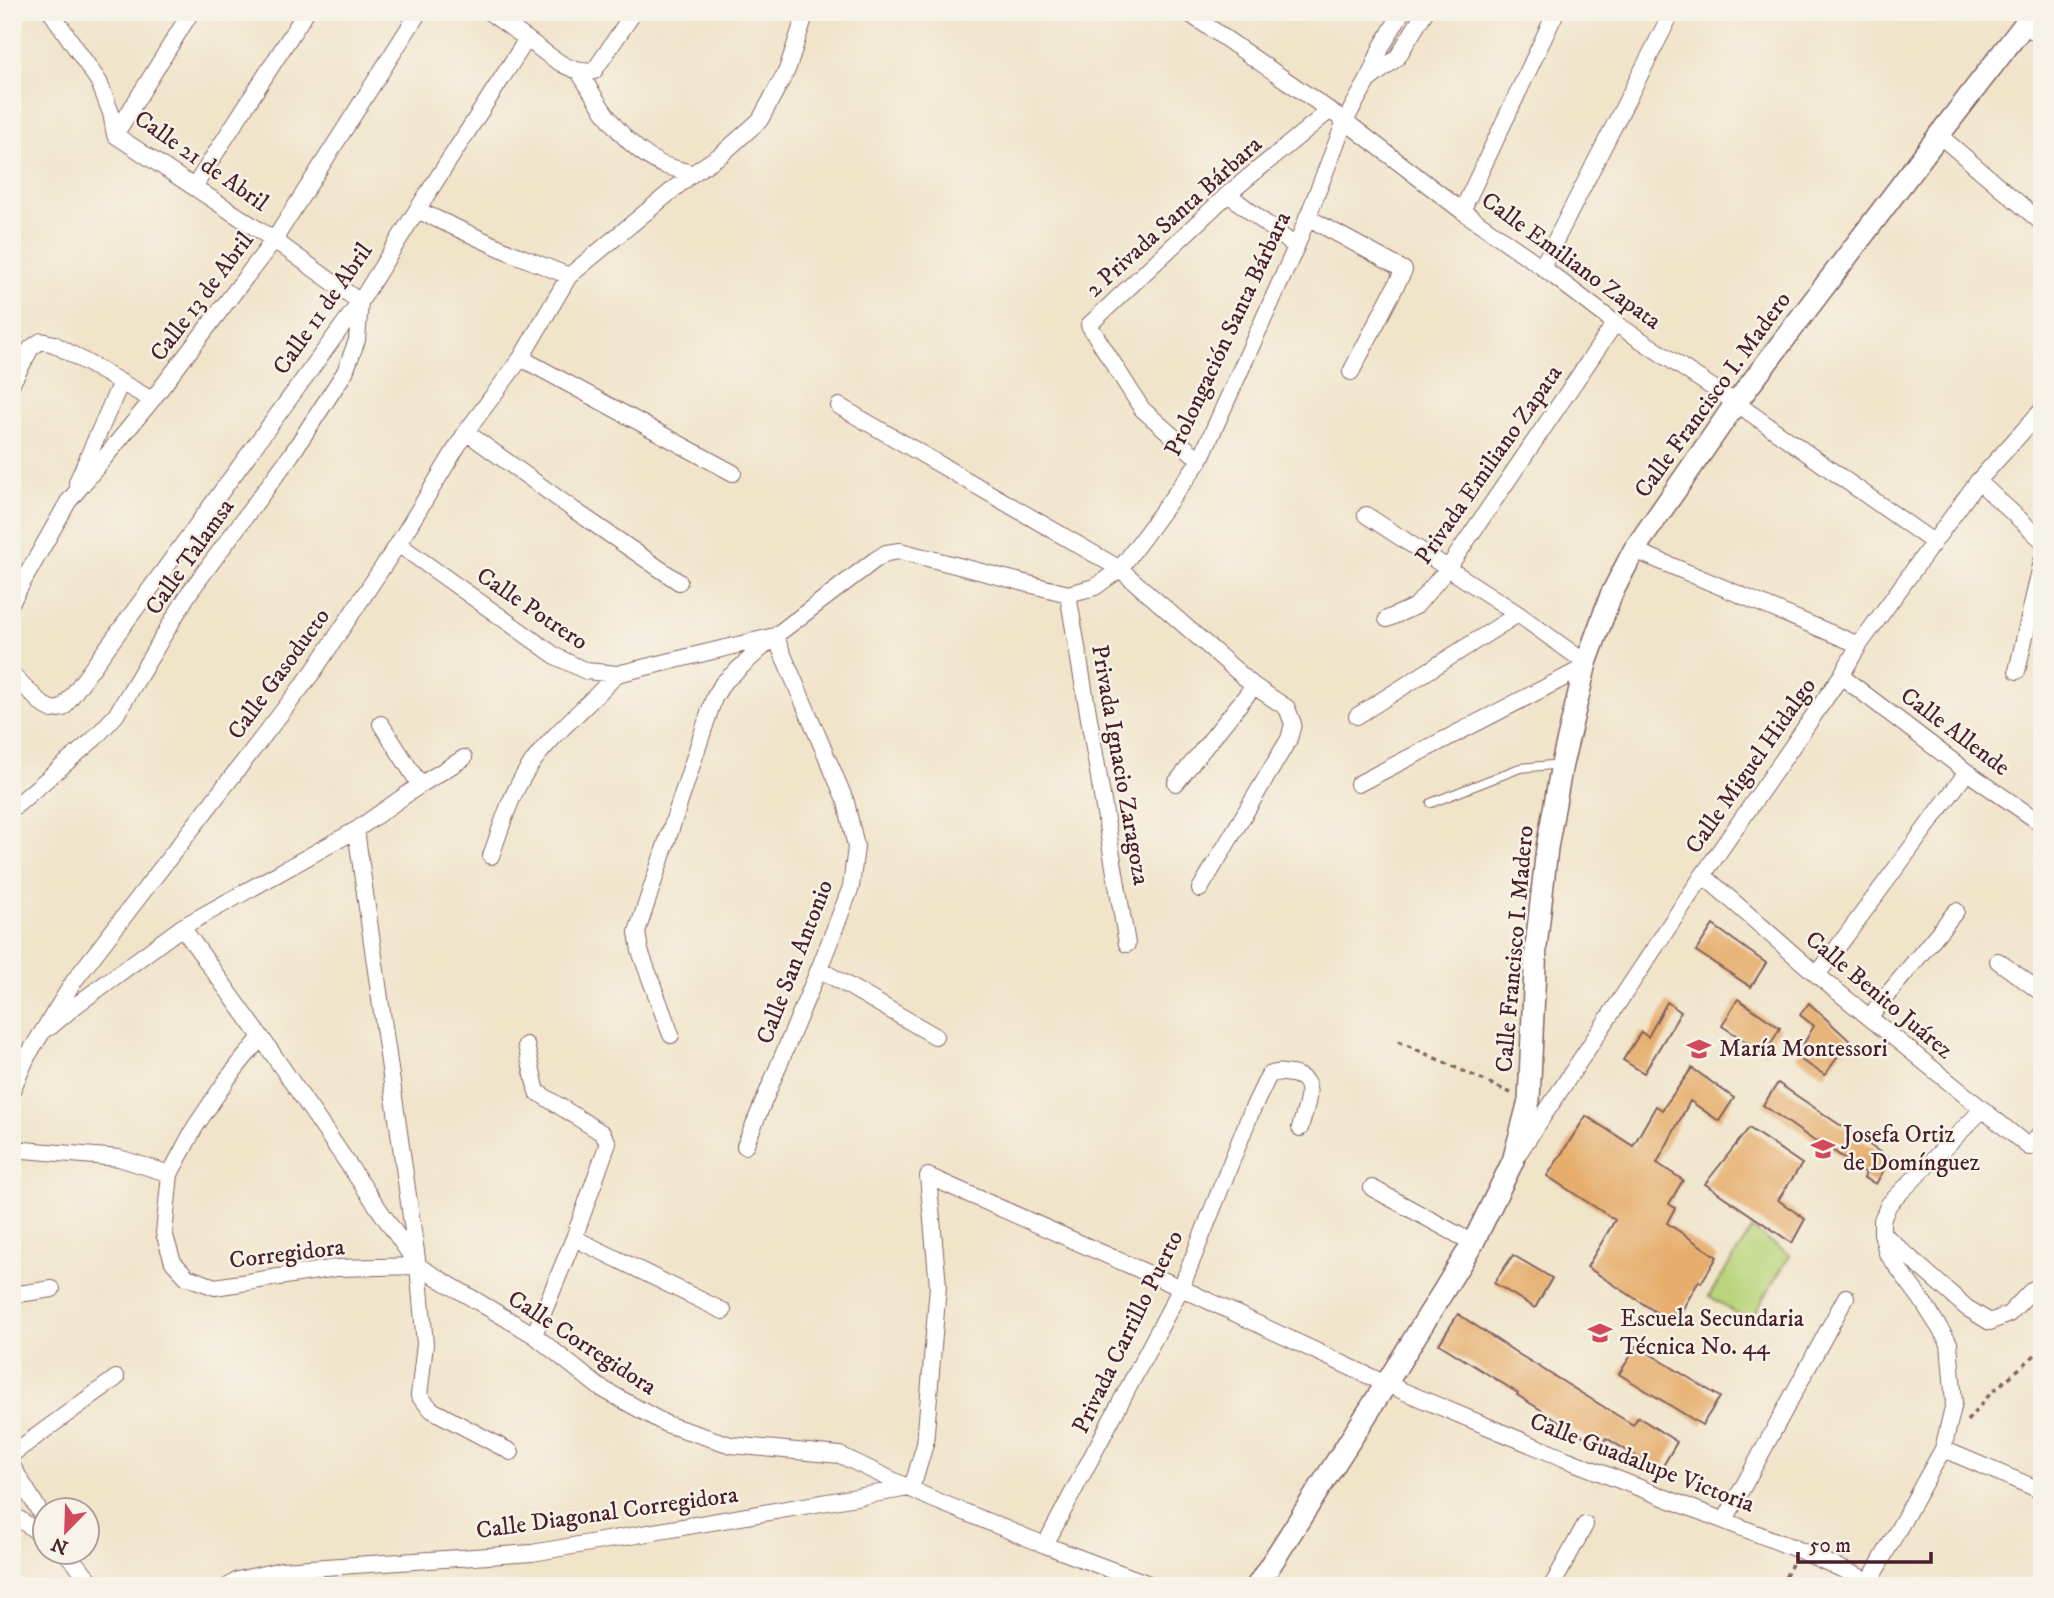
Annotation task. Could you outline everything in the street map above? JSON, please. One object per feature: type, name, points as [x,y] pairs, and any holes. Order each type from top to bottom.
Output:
[{"type":"street","points":[[116,135],[191,12]]},
{"type":"street","points":[[194,187],[306,12]]},
{"type":"street","name":"Calle 13 de Abril","points":[[12,601],[68,502],[152,400],[274,240],[419,12]]},
{"type":"street","points":[[489,12],[569,69],[579,72],[594,71],[634,12]]},
{"type":"street","name":"Calle Gasoducto","points":[[12,1090],[29,1055],[74,982],[313,672],[398,544],[466,432],[521,358],[569,276],[692,174],[722,154],[760,120],[787,70],[807,12]]},
{"type":"street","name":"Calle Emiliano Zapata","points":[[1187,12],[1345,121],[1615,323],[1736,403],[1933,542]]},
{"type":"street","name":"Prolongación Santa Bárbara","points":[[1068,594],[1095,587],[1120,569],[1200,460],[1296,247],[1345,121],[1402,12]]},
{"type":"street","name":"Prolongación Santa Bárbara","points":[[1368,80],[1397,58],[1425,12]]},
{"type":"street","points":[[1462,211],[1556,12]]},
{"type":"street","points":[[1542,267],[1672,12]]},
{"type":"street","name":"Calle 21 de Abril","points":[[54,18],[99,82],[116,135],[274,240],[360,302]]},
{"type":"street","name":"Calle Francisco I. Madero","points":[[1257,1586],[1473,1243],[1513,1161],[1529,1101],[1536,947],[1547,848],[1562,764],[1586,665],[1611,595],[1634,550],[1736,403],[1938,135],[2034,25]]},
{"type":"street","name":"Calle 11 de Abril","points":[[12,674],[43,705],[53,710],[63,708],[360,302],[527,39]]},
{"type":"street","points":[[579,72],[622,136],[663,165],[692,174]]},
{"type":"street","name":"2 Privada Santa Bárbara","points":[[1200,460],[1142,409],[1088,325],[1228,194],[1329,111]]},
{"type":"street","points":[[1938,135],[2042,223]]},
{"type":"street","points":[[1228,194],[1296,247]]},
{"type":"street","points":[[417,209],[488,243],[569,276]]},
{"type":"street","points":[[1307,217],[1404,270],[1351,372]]},
{"type":"street","name":"Calle Talamsa","points":[[12,809],[94,739],[116,715],[189,593],[291,455],[345,372],[358,340],[360,302]]},
{"type":"street","name":"Privada Emiliano Zapata","points":[[1387,620],[1416,606],[1448,568],[1615,323]]},
{"type":"street","points":[[12,383],[31,348],[41,341],[54,344],[152,400]]},
{"type":"street","points":[[521,358],[733,473]]},
{"type":"street","points":[[68,502],[121,382]]},
{"type":"street","points":[[839,405],[1120,569],[1254,686],[1287,708],[1293,724],[1289,739],[1200,888]]},
{"type":"street","name":"Calle Miguel Hidalgo","points":[[1513,1161],[1703,875],[1841,676],[1859,645],[1978,481],[2042,410]]},
{"type":"street","points":[[466,432],[679,582]]},
{"type":"street","points":[[1978,481],[2042,540]]},
{"type":"street","points":[[1358,785],[1586,665],[1518,614],[1366,515]]},
{"type":"street","name":"Calle Potrero","points":[[398,544],[557,657],[586,671],[617,674],[775,636]]},
{"type":"street","points":[[1634,550],[1859,645]]},
{"type":"street","points":[[671,1035],[640,951],[637,932],[714,698],[723,683],[775,636],[886,553],[900,551],[1068,594]]},
{"type":"street","points":[[2017,671],[2042,561]]},
{"type":"street","name":"Privada Ignacio Zaragoza","points":[[1068,594],[1127,944]]},
{"type":"street","points":[[1357,716],[1518,614]]},
{"type":"street","name":"Calle San Antonio","points":[[746,1146],[851,887],[856,847],[846,802],[775,636]]},
{"type":"street","points":[[491,856],[526,772],[553,736],[617,674]]},
{"type":"street","name":"Calle Allende","points":[[1841,676],[1967,772],[2042,824]]},
{"type":"street","points":[[1176,783],[1254,686]]},
{"type":"street","points":[[381,724],[420,785]]},
{"type":"street","points":[[43,1033],[75,1006],[182,928],[356,830],[464,758]]},
{"type":"street","points":[[1817,975],[1967,772]]},
{"type":"street","points":[[356,830],[418,1266],[425,1344],[419,1396],[432,1410],[511,1452]]},
{"type":"street","name":"Calle Benito Juárez","points":[[1703,875],[1817,975],[2029,1147],[2042,1131]]},
{"type":"street","points":[[1870,1016],[1956,911]]},
{"type":"street","name":"Calle Corregidora","points":[[182,928],[261,1037],[418,1266],[534,1335],[599,1387],[666,1424],[731,1445],[840,1455],[909,1488],[1045,1545],[1154,1586]]},
{"type":"street","points":[[1998,961],[2042,993]]},
{"type":"street","points":[[819,969],[935,1036]]},
{"type":"street","name":"Corregidora","points":[[261,1037],[228,1078],[195,1127],[170,1174],[164,1233],[173,1262],[187,1277],[215,1287],[336,1268],[418,1266]]},
{"type":"street","points":[[526,1045],[537,1092],[602,1133],[608,1143],[574,1238],[534,1335]]},
{"type":"street","name":"Privada Carrillo Puerto","points":[[1045,1545],[1181,1288],[1269,1075],[1277,1072],[1300,1076],[1308,1083],[1309,1091],[1300,1128]]},
{"type":"street","points":[[1874,1584],[1944,1449],[1954,1404],[1950,1343],[1887,1253],[1882,1220],[1889,1204],[1982,1110]]},
{"type":"street","points":[[12,1149],[119,1158],[170,1174]]},
{"type":"street","name":"Calle Guadalupe Victoria","points":[[909,1488],[915,1478],[925,1444],[938,1286],[928,1176],[1181,1288],[1386,1384],[1563,1458],[1799,1550],[1874,1584]]},
{"type":"street","points":[[1372,1188],[1473,1243]]},
{"type":"street","points":[[1882,1233],[1966,1308],[1990,1322],[2010,1314],[2042,1283]]},
{"type":"street","points":[[574,1238],[723,1311]]},
{"type":"street","points":[[12,1295],[52,1289]]},
{"type":"street","points":[[1725,1520],[1846,1297]]},
{"type":"street","points":[[12,1454],[117,1378]]},
{"type":"street","points":[[1944,1449],[2042,1491]]},
{"type":"street","points":[[12,1466],[32,1499]]},
{"type":"street","name":"Calle Diagonal Corregidora","points":[[240,1584],[281,1570],[532,1553],[909,1488]]},
{"type":"street","points":[[12,1514],[32,1528]]},
{"type":"street","points":[[1552,1586],[1585,1525]]},
{"type":"street","points":[[78,1566],[96,1586]]},
{"type":"lane","points":[[1431,803],[1520,768],[1562,764]]},
{"type":"path","points":[[1398,1041],[1529,1101]]},
{"type":"path","points":[[1967,1421],[1991,1393],[2042,1349]]},
{"type":"path","points":[[1782,1586],[1799,1550]]},
{"type":"green space","points":[[1752,1229],[1790,1255],[1750,1321],[1709,1296]]},
{"type":"building","points":[[1713,925],[1766,963],[1751,987],[1696,951]]},
{"type":"building","points":[[1738,999],[1780,1028],[1765,1054],[1722,1026]]},
{"type":"building","points":[[1667,1002],[1681,1012],[1644,1073],[1623,1060],[1641,1032],[1648,1037]]},
{"type":"building","points":[[1809,1003],[1851,1042],[1844,1051],[1838,1046],[1837,1049],[1841,1052],[1825,1075],[1796,1057],[1814,1026],[1800,1015]]},
{"type":"building","points":[[1692,1068],[1734,1098],[1719,1121],[1690,1101],[1657,1163],[1683,1180],[1669,1204],[1675,1208],[1667,1223],[1717,1257],[1701,1283],[1699,1281],[1674,1324],[1587,1267],[1615,1220],[1547,1176],[1586,1116],[1633,1146],[1656,1106],[1662,1110]]},
{"type":"building","points":[[1778,1083],[1890,1159],[1876,1184],[1864,1178],[1866,1173],[1763,1105]]},
{"type":"building","points":[[1749,1128],[1802,1164],[1778,1200],[1805,1219],[1792,1243],[1705,1184]]},
{"type":"building","points":[[1513,1255],[1552,1278],[1535,1308],[1494,1283]]},
{"type":"building","points":[[1458,1314],[1633,1425],[1638,1417],[1677,1442],[1660,1471],[1606,1438],[1601,1447],[1439,1344]]},
{"type":"building","points":[[1637,1346],[1720,1397],[1702,1425],[1619,1374]]},
{"type":"place","name":"María Montessori","points":[[1699,1049]]},
{"type":"place","name":"Josefa Ortiz de Domínguez","points":[[1823,1149]]},
{"type":"place","name":"Escuela Secundaria Técnica No. 44","points":[[1600,1333]]}]
